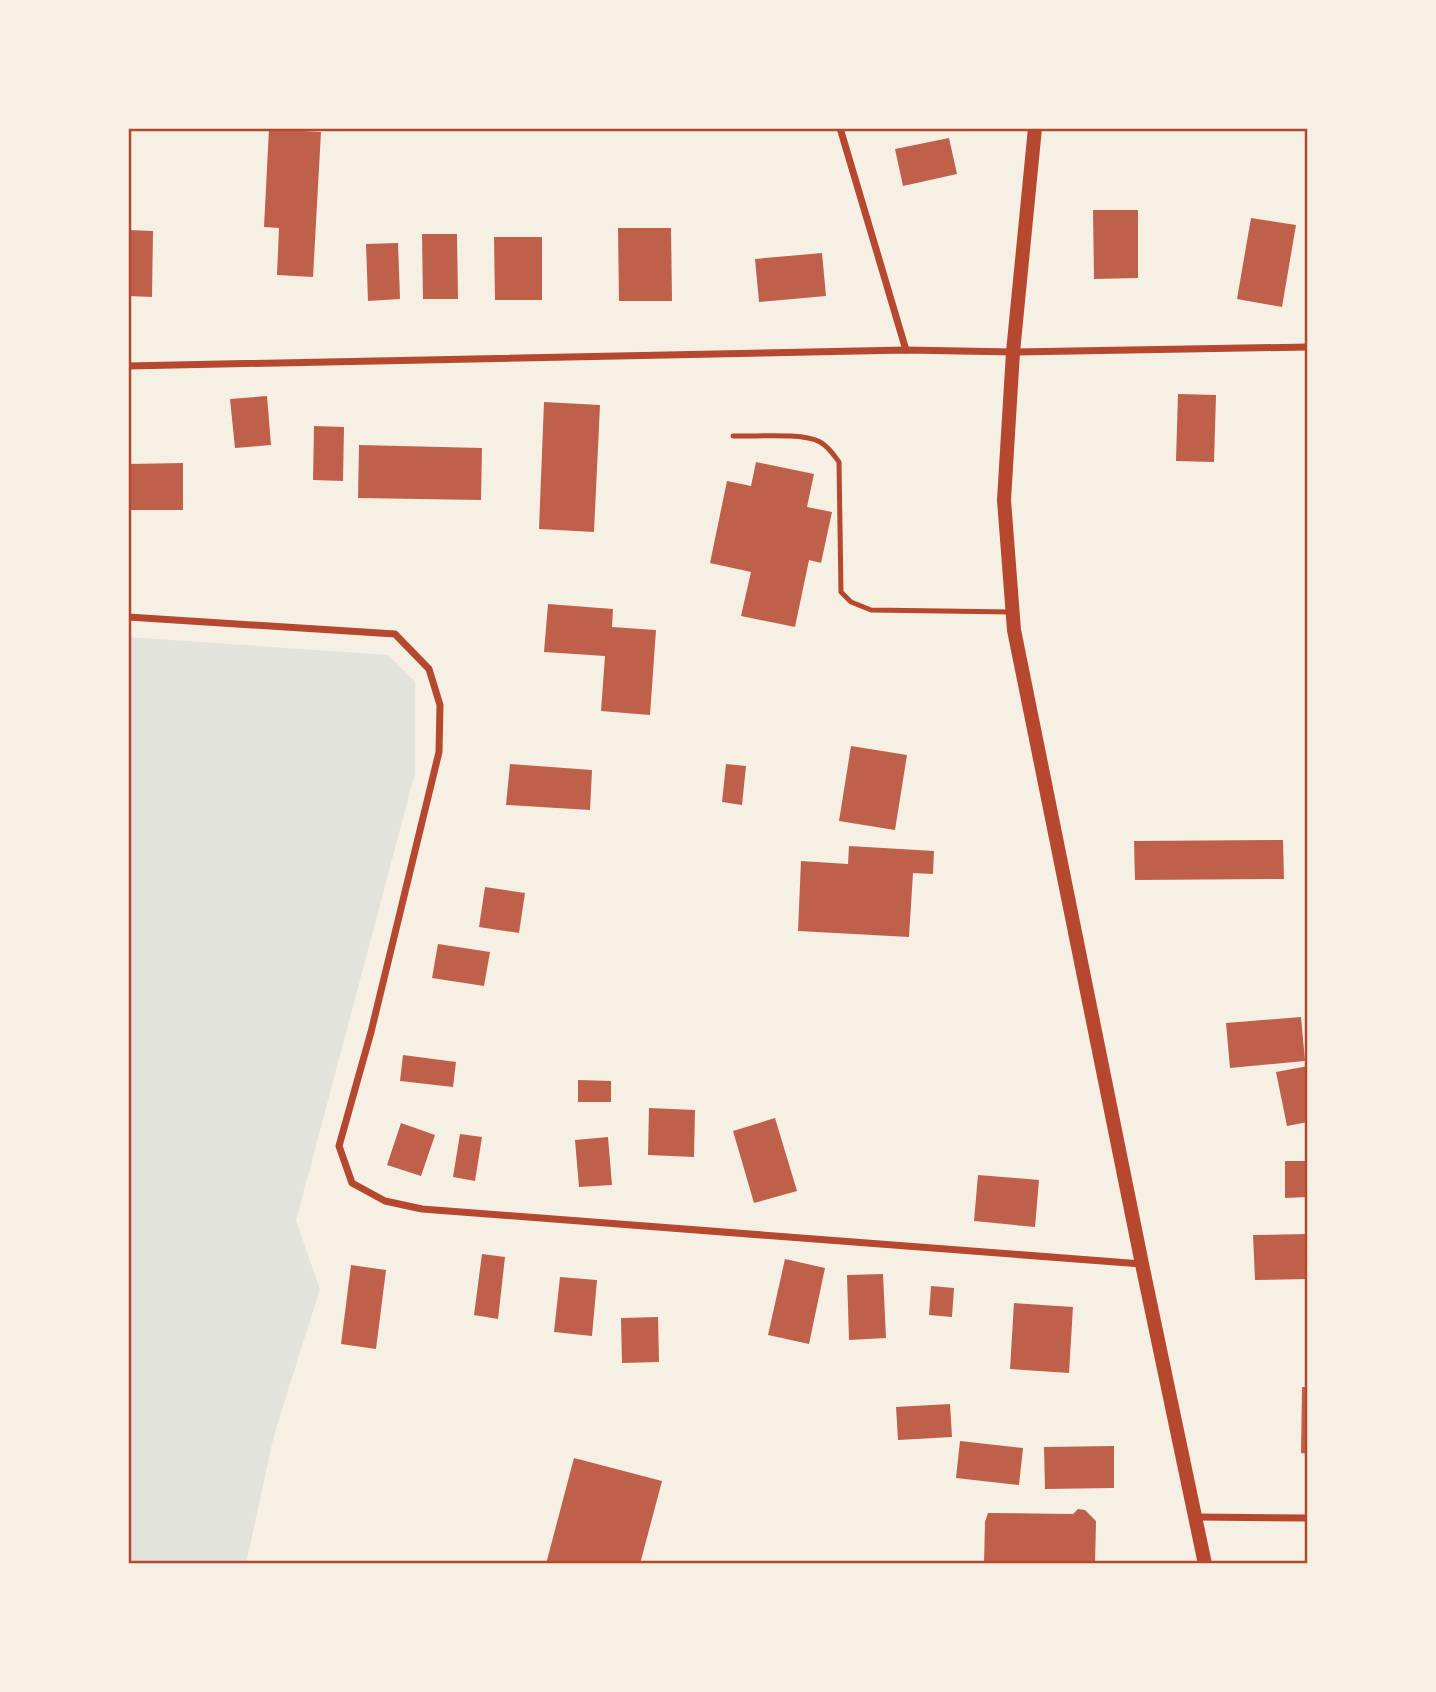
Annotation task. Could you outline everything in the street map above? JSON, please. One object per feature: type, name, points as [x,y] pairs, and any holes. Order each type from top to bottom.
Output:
[{"type":"main road","points":[[1035,128],[1013,352],[1004,500],[1012,612],[1016,644],[1205,1564]]},
{"type":"street","points":[[840,128],[906,350]]},
{"type":"street","points":[[128,366],[906,350],[1013,352],[1308,347]]},
{"type":"street","points":[[128,617],[395,634],[429,669],[440,705],[439,752],[371,1032],[339,1146],[352,1183],[385,1201],[422,1209],[1142,1264]]},
{"type":"street","points":[[1195,1517],[1308,1518]]},
{"type":"lane","points":[[733,436],[817,441],[829,449],[839,462],[841,592],[851,602],[871,610],[1012,612]]},
{"type":"shaded area","points":[[128,637],[388,655],[415,682],[415,773],[296,1221],[320,1289],[274,1435],[246,1564],[128,1564]]},
{"type":"building","points":[[269,129],[321,132],[313,277],[277,275],[279,228],[264,227]]},
{"type":"building","points":[[949,138],[957,174],[903,186],[895,149]]},
{"type":"building","points":[[1093,210],[1138,210],[1138,278],[1094,279]]},
{"type":"building","points":[[1251,218],[1296,225],[1282,307],[1237,299]]},
{"type":"building","points":[[618,228],[671,228],[672,301],[619,301]]},
{"type":"building","points":[[128,230],[153,231],[152,297],[128,296]]},
{"type":"building","points":[[422,234],[457,234],[458,299],[423,299]]},
{"type":"building","points":[[494,237],[542,237],[542,300],[495,300]]},
{"type":"building","points":[[398,243],[400,299],[368,301],[366,244]]},
{"type":"building","points":[[822,253],[826,296],[759,302],[755,259]]},
{"type":"building","points":[[1178,394],[1216,395],[1214,462],[1176,461]]},
{"type":"building","points":[[267,396],[271,445],[235,448],[230,399]]},
{"type":"building","points":[[544,402],[600,405],[594,532],[539,529]]},
{"type":"building","points":[[314,426],[344,427],[343,481],[313,480]]},
{"type":"building","points":[[359,445],[482,448],[481,500],[358,498]]},
{"type":"building","points":[[756,462],[814,474],[807,507],[832,512],[821,563],[809,560],[795,627],[741,616],[751,572],[710,563],[727,481],[751,486]]},
{"type":"building","points":[[183,463],[183,510],[128,510],[128,464]]},
{"type":"building","points":[[548,604],[613,609],[612,627],[656,630],[650,715],[601,711],[605,656],[544,652]]},
{"type":"building","points":[[851,746],[907,755],[895,830],[839,821]]},
{"type":"building","points":[[510,764],[592,770],[590,810],[506,805]]},
{"type":"building","points":[[726,764],[746,766],[742,805],[722,802]]},
{"type":"building","points":[[1283,840],[1284,879],[1135,880],[1134,841]]},
{"type":"building","points":[[849,846],[934,851],[933,874],[913,873],[909,937],[798,931],[801,861],[848,864]]},
{"type":"building","points":[[485,887],[525,893],[519,933],[479,927]]},
{"type":"building","points":[[438,944],[490,952],[484,986],[432,978]]},
{"type":"building","points":[[1301,1017],[1305,1061],[1230,1068],[1226,1023]]},
{"type":"building","points":[[403,1055],[456,1062],[453,1087],[400,1081]]},
{"type":"building","points":[[1308,1066],[1308,1122],[1287,1126],[1276,1072]]},
{"type":"building","points":[[578,1080],[611,1081],[611,1102],[578,1102]]},
{"type":"building","points":[[649,1108],[695,1110],[694,1157],[648,1155]]},
{"type":"building","points":[[775,1118],[797,1191],[754,1203],[733,1131]]},
{"type":"building","points":[[401,1123],[435,1135],[421,1176],[387,1165]]},
{"type":"building","points":[[460,1134],[482,1137],[475,1181],[453,1177]]},
{"type":"building","points":[[608,1137],[612,1185],[579,1187],[575,1140]]},
{"type":"building","points":[[1285,1161],[1308,1161],[1308,1197],[1285,1198]]},
{"type":"building","points":[[978,1175],[1039,1180],[1035,1227],[974,1221]]},
{"type":"building","points":[[1308,1234],[1308,1279],[1255,1280],[1253,1235]]},
{"type":"building","points":[[482,1254],[505,1257],[498,1319],[474,1315]]},
{"type":"building","points":[[785,1259],[825,1268],[809,1344],[768,1335]]},
{"type":"building","points":[[351,1265],[386,1270],[376,1349],[341,1344]]},
{"type":"building","points":[[883,1274],[886,1338],[849,1340],[847,1275]]},
{"type":"building","points":[[560,1277],[597,1280],[592,1336],[554,1332]]},
{"type":"building","points":[[931,1286],[954,1288],[952,1317],[929,1315]]},
{"type":"building","points":[[1014,1303],[1073,1307],[1069,1373],[1010,1369]]},
{"type":"building","points":[[658,1317],[659,1362],[622,1363],[621,1318]]},
{"type":"building","points":[[1302,1387],[1308,1387],[1308,1454],[1301,1453]]},
{"type":"building","points":[[950,1404],[952,1437],[898,1440],[896,1407]]},
{"type":"building","points":[[960,1441],[1023,1448],[1019,1485],[956,1478]]},
{"type":"building","points":[[1114,1446],[1114,1488],[1045,1489],[1044,1447]]},
{"type":"building","points":[[574,1458],[662,1481],[640,1564],[546,1564]]},
{"type":"building","points":[[1078,1509],[1085,1510],[1096,1521],[1095,1564],[984,1564],[985,1522],[988,1513],[1073,1514]]}]
